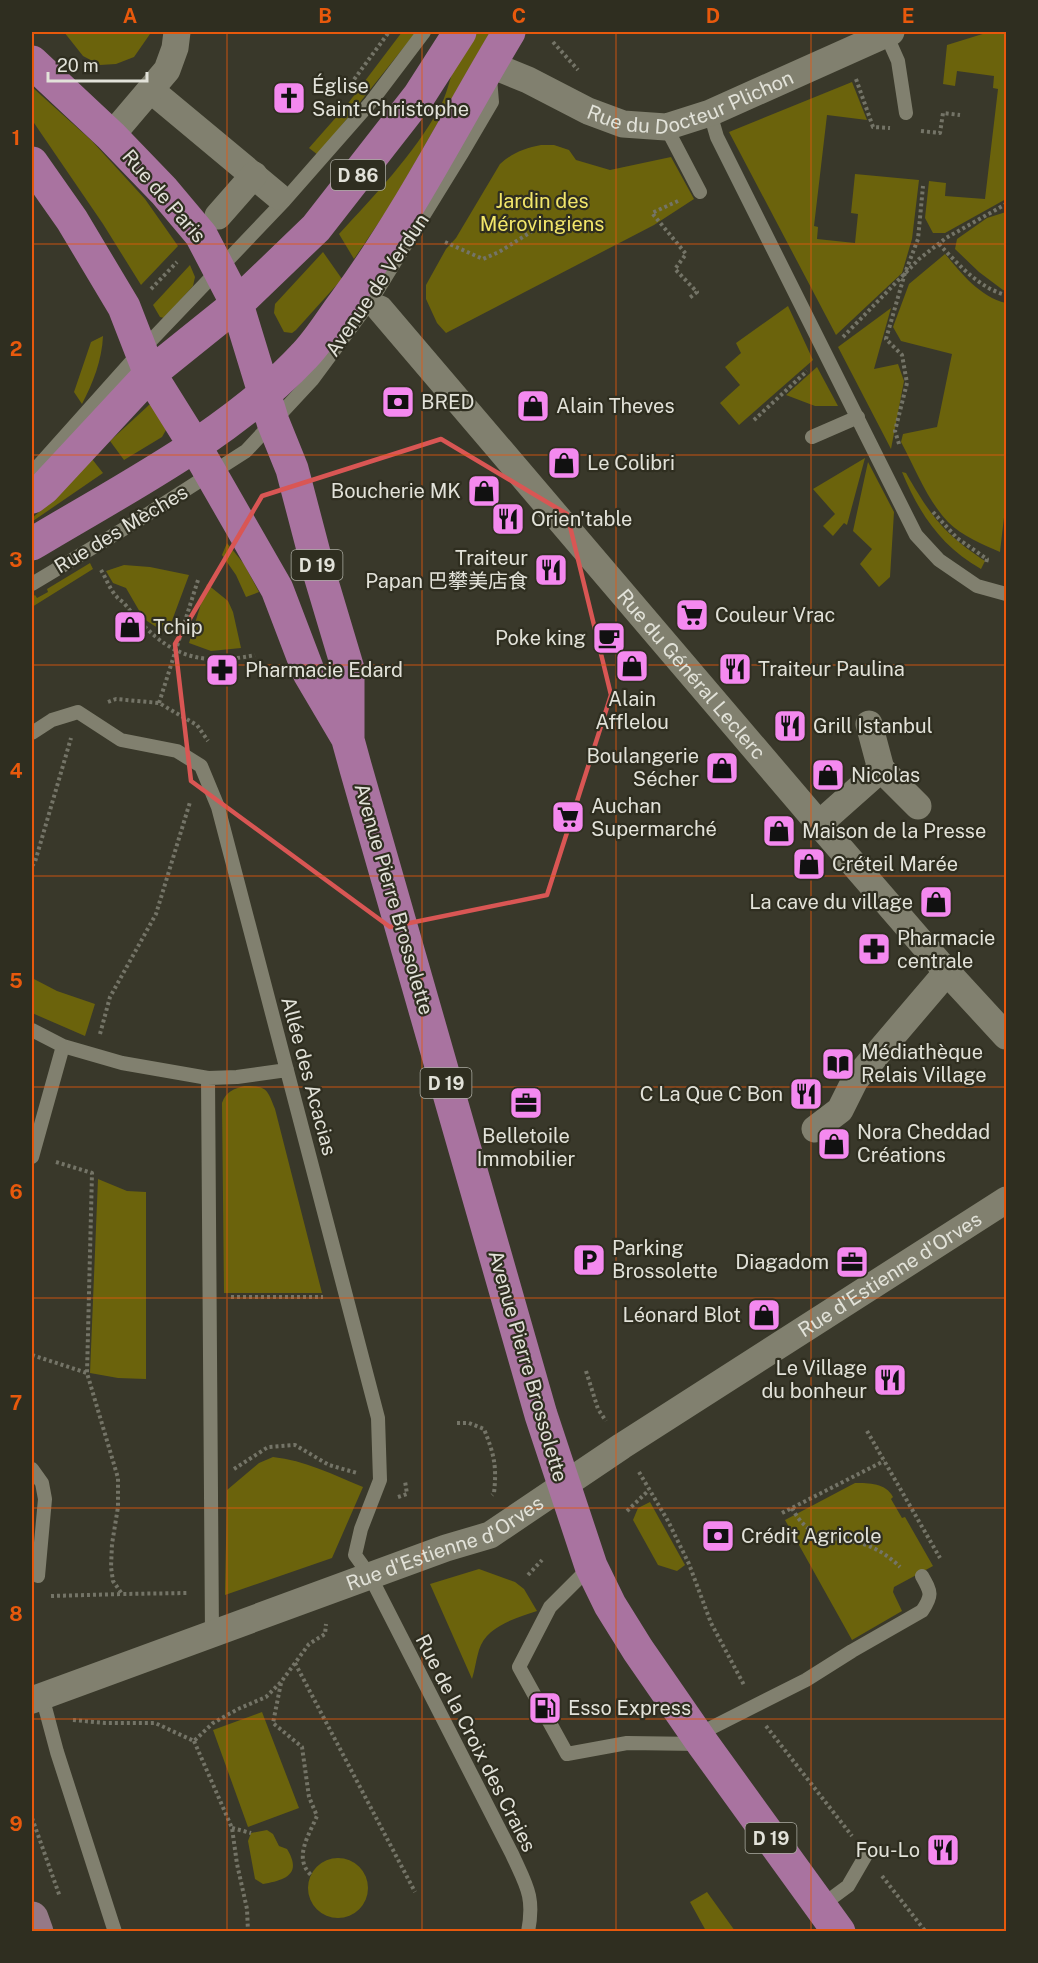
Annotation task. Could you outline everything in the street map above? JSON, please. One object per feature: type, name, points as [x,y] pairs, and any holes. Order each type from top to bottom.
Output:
[{"type":"main road","name":"D 86","points":[[32,497],[44,488],[145,363],[237,304],[322,220],[418,96],[460,32]]},
{"type":"main road","name":"Avenue de Verdun","points":[[195,446],[269,408],[392,234],[509,32]]},
{"type":"main road","name":"Rue de Paris","points":[[32,62],[111,136],[164,191],[201,235],[237,304],[269,408]]},
{"type":"main road","name":"D 19","points":[[32,163],[72,220],[118,296],[145,363],[195,446]]},
{"type":"main road","name":"Avenue Pierre Brossolette","points":[[269,408],[292,469],[318,572],[348,669],[348,740]]},
{"type":"main road","name":"Avenue Pierre Brossolette","points":[[195,446],[277,589],[309,673],[348,740],[535,1397],[591,1566],[610,1605],[632,1641],[830,1919]]},
{"type":"main road","name":"Rue des Mèches","points":[[32,544],[195,446]]},
{"type":"street","points":[[111,136],[167,70],[175,48],[177,32]]},
{"type":"street","name":"Rue du Docteur Plichon","points":[[489,64],[528,80],[588,111],[623,124],[666,127],[710,113],[888,33]]},
{"type":"street","points":[[158,96],[278,196]]},
{"type":"street","points":[[218,216],[254,175]]},
{"type":"street","name":"Rue du Général Leclerc","points":[[380,309],[819,824],[947,972],[1006,1036]]},
{"type":"street","points":[[869,724],[881,769],[918,806]]},
{"type":"street","points":[[819,824],[881,769]]},
{"type":"street","points":[[815,1129],[840,1110],[855,1080],[947,972]]},
{"type":"street","name":"Rue d'Estienne d'Orves","points":[[37,1698],[446,1548],[490,1535],[563,1487],[616,1436],[1006,1200]]},
{"type":"street","points":[[32,1918],[37,1932]]},
{"type":"lane","points":[[32,473],[145,363],[220,268],[284,201],[371,102],[424,32]]},
{"type":"lane","points":[[888,33],[898,62],[906,113]]},
{"type":"lane","points":[[710,113],[717,137],[916,535],[939,560],[977,586],[1006,594]]},
{"type":"lane","points":[[666,127],[700,192]]},
{"type":"lane","name":"Avenue de Verdun","points":[[211,475],[246,451],[269,408]]},
{"type":"lane","points":[[812,437],[858,417]]},
{"type":"lane","name":"Rue des Mèches","points":[[32,584],[211,475]]},
{"type":"lane","points":[[32,733],[52,720],[78,712],[121,740],[177,751],[201,766]]},
{"type":"lane","name":"Allée des Acacias","points":[[201,766],[218,807],[378,1418],[380,1480],[361,1529],[355,1555],[370,1576]]},
{"type":"lane","points":[[32,1030],[63,1046],[122,1063],[208,1078],[237,1077],[287,1070]]},
{"type":"lane","points":[[32,1157],[63,1046]]},
{"type":"lane","points":[[208,1078],[212,1634]]},
{"type":"lane","points":[[32,1469],[42,1484],[45,1499],[38,1576]]},
{"type":"lane","points":[[591,1566],[550,1607],[519,1667],[567,1754],[627,1743],[700,1739],[806,1680],[922,1611],[929,1601],[930,1590],[922,1576]]},
{"type":"lane","name":"Rue de la Croix des Craies","points":[[370,1576],[530,1893],[531,1914],[528,1932]]},
{"type":"lane","points":[[37,1698],[57,1752],[115,1932]]},
{"type":"lane","points":[[830,1919],[866,1855]]},
{"type":"path","points":[[553,42],[582,73]]},
{"type":"path","points":[[900,446],[896,431],[908,382],[902,355],[886,339],[905,273],[918,239],[923,186]]},
{"type":"path","points":[[679,201],[652,213],[686,254],[675,269],[697,292],[688,298]]},
{"type":"path","points":[[754,420],[826,353],[905,273],[939,244],[1006,204]]},
{"type":"path","points":[[445,242],[483,259],[499,252],[534,230]]},
{"type":"path","points":[[939,244],[977,280],[1006,296]]},
{"type":"path","points":[[146,294],[183,256]]},
{"type":"path","points":[[930,509],[957,538],[987,559],[977,586]]},
{"type":"path","points":[[103,574],[130,612],[176,652],[216,661],[255,655]]},
{"type":"path","points":[[159,703],[198,580]]},
{"type":"path","points":[[116,699],[159,703],[197,725]]},
{"type":"path","points":[[33,863],[78,712]]},
{"type":"path","points":[[95,1055],[110,997],[156,914],[201,766]]},
{"type":"path","points":[[210,1296],[347,1297]]},
{"type":"path","points":[[32,1355],[87,1373]]},
{"type":"path","points":[[586,1371],[598,1409],[616,1436]]},
{"type":"path","points":[[457,1423],[469,1423],[484,1429],[492,1448]]},
{"type":"path","points":[[867,1431],[944,1564]]},
{"type":"path","points":[[211,1478],[238,1467],[268,1447],[295,1445],[330,1465],[380,1480]]},
{"type":"path","points":[[782,1513],[884,1461]]},
{"type":"path","points":[[627,1510],[649,1490]]},
{"type":"path","points":[[792,1508],[799,1521],[812,1531],[826,1537],[871,1547],[885,1554],[903,1570]]},
{"type":"path","points":[[528,1575],[542,1560]]},
{"type":"path","points":[[38,1576],[48,1596],[122,1594]]},
{"type":"path","points":[[194,1741],[213,1723],[266,1697],[281,1682],[309,1644],[326,1634],[327,1620]]},
{"type":"path","points":[[295,1663],[415,1892]]},
{"type":"path","points":[[281,1682],[273,1723],[302,1747],[309,1797],[317,1816],[303,1846],[302,1859],[305,1869],[311,1875]]},
{"type":"path","points":[[72,1720],[105,1723],[155,1723],[194,1741],[232,1828],[247,1909],[248,1932]]},
{"type":"path","points":[[765,1725],[772,1720]]},
{"type":"path","points":[[32,1818],[62,1901]]},
{"type":"path","points":[[232,1828],[251,1833]]},
{"type":"highlighted area","points":[[441,439],[567,514],[611,695],[547,895],[390,927],[191,781],[175,644],[262,496]]},
{"type":"green space","points":[[64,32],[150,32],[150,34],[134,57],[116,64],[100,65],[83,56]]},
{"type":"green space","points":[[402,32],[416,32],[318,155],[309,148],[346,106]]},
{"type":"green space","points":[[478,32],[490,32],[390,206],[354,259],[339,234],[393,174],[429,126],[442,104],[457,62]]},
{"type":"green space","points":[[989,32],[1006,32],[1006,199],[945,233],[933,233],[925,218],[929,181],[946,183],[945,196],[985,199],[998,89],[993,88],[994,76],[957,71],[955,86],[943,84],[947,45]]},
{"type":"green space","points":[[852,82],[867,120],[827,115],[814,226],[818,227],[817,239],[855,243],[858,214],[851,213],[855,174],[919,180],[912,239],[902,273],[836,335],[729,132]]},
{"type":"green space","points":[[32,87],[92,141],[145,199],[178,246],[141,285],[103,224],[32,120]]},
{"type":"green space","name":"Jardin des Mérovingiens","points":[[541,145],[554,145],[569,150],[576,160],[610,170],[671,157],[694,199],[654,225],[446,333],[437,323],[426,299],[426,285],[500,164],[519,151]]},
{"type":"green space","points":[[1006,212],[1006,291],[979,272],[955,249],[957,239],[987,218]]},
{"type":"green space","points":[[323,252],[342,279],[296,330],[292,333],[284,332],[274,313],[275,304]]},
{"type":"green space","points":[[945,254],[979,290],[1006,303],[1006,500],[1000,552],[966,536],[948,522],[928,494],[901,442],[903,434],[937,427],[952,354],[901,341],[893,327],[909,284]]},
{"type":"green space","points":[[190,265],[195,277],[193,286],[164,318],[160,317],[153,305]]},
{"type":"green space","points":[[788,306],[813,360],[739,425],[720,403],[740,385],[725,367],[741,353],[736,343]]},
{"type":"green space","points":[[891,308],[874,369],[898,364],[904,381],[891,449],[838,347]]},
{"type":"green space","points":[[103,336],[96,371],[82,404],[74,392],[91,342]]},
{"type":"green space","points":[[817,367],[838,406],[815,406],[786,395]]},
{"type":"green space","points":[[149,405],[152,405],[166,430],[162,437],[124,460],[110,441]]},
{"type":"green space","points":[[865,458],[847,525],[844,523],[833,536],[823,526],[835,514],[813,489]]},
{"type":"green space","points":[[92,459],[103,473],[33,521],[32,518],[52,501]]},
{"type":"green space","points":[[868,462],[894,512],[890,577],[879,587],[860,564],[872,549],[853,531]]},
{"type":"green space","points":[[902,472],[906,473],[939,523],[959,542],[985,561],[981,569],[954,550],[933,528],[916,502]]},
{"type":"green space","points":[[227,543],[244,564],[259,592],[246,597],[236,575],[222,555]]},
{"type":"green space","points":[[90,563],[93,569],[32,607],[32,597],[35,595],[37,598],[48,592],[47,589]]},
{"type":"green space","points":[[124,565],[150,567],[189,575],[167,634],[144,619],[126,588],[113,583],[106,571]]},
{"type":"green space","points":[[207,584],[228,601],[233,612],[241,648],[211,651],[189,643]]},
{"type":"green space","points":[[32,978],[57,991],[95,1004],[85,1036],[32,1013]]},
{"type":"green space","points":[[244,1086],[265,1090],[275,1109],[322,1293],[224,1293],[222,1103],[228,1093]]},
{"type":"green space","points":[[98,1179],[127,1191],[146,1192],[146,1379],[118,1378],[90,1373]]},
{"type":"green space","points":[[273,1457],[307,1465],[363,1487],[332,1558],[225,1595],[227,1490],[259,1463]]},
{"type":"green space","points":[[855,1483],[882,1486],[890,1492],[893,1497],[891,1499],[902,1518],[905,1517],[933,1566],[894,1587],[893,1592],[902,1611],[852,1640],[785,1520]]},
{"type":"green space","points":[[650,1502],[685,1565],[677,1571],[658,1565],[633,1520],[638,1508]]},
{"type":"green space","points":[[479,1569],[515,1582],[524,1589],[537,1611],[503,1624],[488,1635],[479,1650],[472,1679],[430,1584]]},
{"type":"green space","points":[[262,1712],[299,1808],[248,1827],[213,1730]]},
{"type":"green space","points":[[267,1830],[273,1834],[279,1846],[287,1849],[293,1865],[289,1875],[263,1884],[255,1879],[248,1841],[251,1833]]},
{"type":"green space","points":[[338,1858],[359,1867],[368,1888],[359,1909],[338,1918],[317,1909],[308,1888],[317,1867]]},
{"type":"green space","points":[[707,1892],[735,1931],[706,1931],[690,1902]]},
{"type":"place","name":"Église Saint-Christophe","points":[[289,98]]},
{"type":"place","name":"BRED","points":[[398,402]]},
{"type":"place","name":"Alain Theves","points":[[533,406]]},
{"type":"place","name":"Le Colibri","points":[[564,463]]},
{"type":"place","name":"Boucherie MK","points":[[484,491]]},
{"type":"place","name":"Orien'table","points":[[508,519]]},
{"type":"place","name":"Traiteur Papan 巴攀美店食","points":[[551,570]]},
{"type":"place","name":"Couleur Vrac","points":[[692,615]]},
{"type":"place","name":"Tchip","points":[[130,627]]},
{"type":"place","name":"Poke king","points":[[609,638]]},
{"type":"place","name":"Alain Afflelou","points":[[632,666]]},
{"type":"place","name":"Traiteur Paulina","points":[[735,669]]},
{"type":"place","name":"Pharmacie Edard","points":[[222,670]]},
{"type":"place","name":"Grill Istanbul","points":[[790,726]]},
{"type":"place","name":"Boulangerie Sécher","points":[[722,768]]},
{"type":"place","name":"Nicolas","points":[[828,775]]},
{"type":"place","name":"Auchan Supermarché","points":[[568,817]]},
{"type":"place","name":"Maison de la Presse","points":[[779,831]]},
{"type":"place","name":"Créteil Marée","points":[[809,864]]},
{"type":"place","name":"La cave du village","points":[[936,902]]},
{"type":"place","name":"Pharmacie centrale","points":[[874,949]]},
{"type":"place","name":"Médiathèque Relais Village","points":[[838,1064]]},
{"type":"place","name":"C La Que C Bon","points":[[806,1094]]},
{"type":"place","name":"Belletoile Immobilier","points":[[526,1103]]},
{"type":"place","name":"Nora Cheddad Créations","points":[[834,1144]]},
{"type":"place","name":"Parking Brossolette","points":[[589,1260]]},
{"type":"place","name":"Diagadom","points":[[852,1262]]},
{"type":"place","name":"Léonard Blot","points":[[764,1315]]},
{"type":"place","name":"Le Village du bonheur","points":[[890,1380]]},
{"type":"place","name":"Crédit Agricole","points":[[718,1536]]},
{"type":"place","name":"Esso Express","points":[[545,1708]]},
{"type":"place","name":"Fou-Lo","points":[[943,1850]]}]
